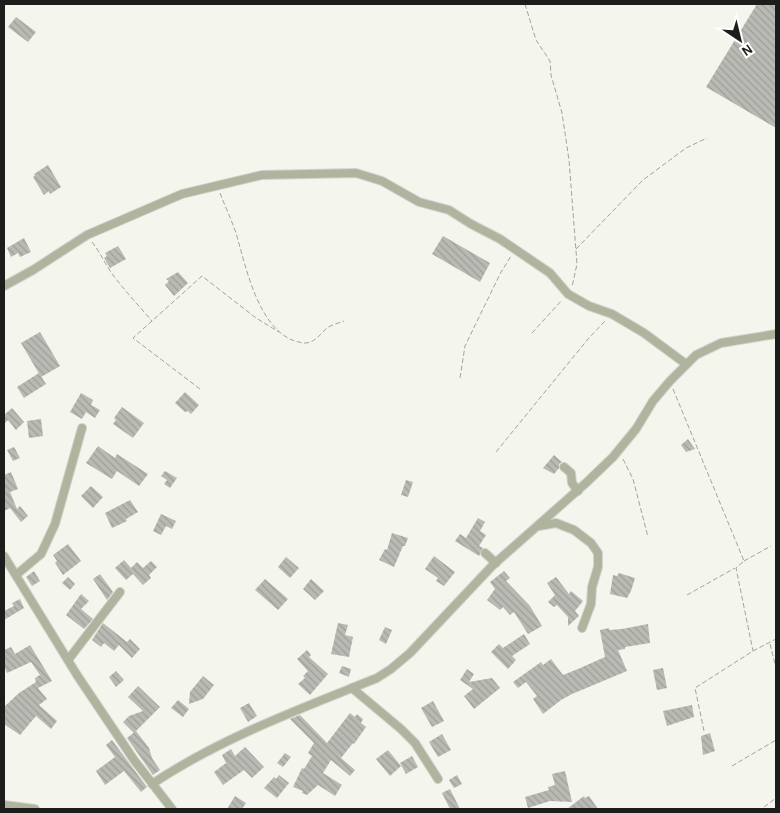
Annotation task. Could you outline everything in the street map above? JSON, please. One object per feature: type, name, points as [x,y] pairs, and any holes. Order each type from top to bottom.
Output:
[{"type":"street","points":[[4,286],[33,270],[87,235],[182,194],[262,175],[356,173],[382,181],[420,202],[449,210],[515,249],[550,273],[568,294],[589,306],[612,314],[644,333],[686,364]]},
{"type":"street","points":[[152,784],[182,764],[223,742],[378,678],[391,669],[410,653],[496,562],[578,491],[613,456],[636,428],[653,401],[696,355],[721,343],[776,334]]},
{"type":"street","points":[[16,575],[41,554],[55,524],[82,428]]},
{"type":"street","points":[[564,467],[571,473],[572,483],[578,491]]},
{"type":"street","points":[[537,527],[556,523],[574,530],[591,543],[598,553],[598,567],[592,587],[591,604],[582,628]]},
{"type":"street","points":[[485,553],[496,562]]},
{"type":"street","points":[[4,556],[68,660],[134,760],[172,809]]},
{"type":"street","points":[[68,660],[120,592]]},
{"type":"street","points":[[352,688],[415,743],[438,779]]},
{"type":"street","points":[[4,805],[35,809]]},
{"type":"path","points":[[526,4],[536,40],[550,61],[551,75],[562,113],[577,264],[573,285],[568,294],[532,332]]},
{"type":"path","points":[[576,250],[643,180],[686,148],[707,138]]},
{"type":"path","points":[[217,186],[236,232],[242,257],[256,294],[263,309],[279,332]]},
{"type":"path","points":[[87,235],[100,252],[102,260],[113,276],[152,321]]},
{"type":"path","points":[[460,378],[465,346],[500,274],[515,249]]},
{"type":"path","points":[[200,388],[133,338],[202,276],[256,318],[289,339],[307,343],[320,336],[327,328],[344,321]]},
{"type":"path","points":[[496,452],[588,339],[612,314]]},
{"type":"path","points":[[670,381],[744,561]]},
{"type":"path","points":[[613,456],[622,457],[633,479],[648,537]]},
{"type":"path","points":[[687,595],[771,546]]},
{"type":"path","points":[[736,568],[753,651]]},
{"type":"path","points":[[704,731],[695,688],[753,651],[776,639]]},
{"type":"path","points":[[770,643],[776,668]]},
{"type":"path","points":[[732,766],[776,740]]},
{"type":"path","points":[[764,807],[776,798]]},
{"type":"building","points":[[757,4],[776,4],[776,128],[706,87]]},
{"type":"building","points":[[16,17],[36,32],[28,42],[8,27]]},
{"type":"building","points":[[48,165],[61,187],[50,194],[49,191],[44,195],[33,177],[35,176],[34,174]]},
{"type":"building","points":[[443,236],[490,263],[480,282],[432,254]]},
{"type":"building","points":[[24,238],[31,252],[20,257],[18,253],[11,257],[7,248]]},
{"type":"building","points":[[118,246],[126,259],[110,268],[104,258],[107,256],[105,253]]},
{"type":"building","points":[[178,272],[188,283],[174,296],[165,285],[169,281],[166,279]]},
{"type":"building","points":[[40,332],[60,366],[41,377],[21,343]]},
{"type":"building","points":[[39,373],[46,384],[24,398],[17,387]]},
{"type":"building","points":[[185,392],[199,405],[191,414],[188,411],[185,412],[175,403]]},
{"type":"building","points":[[81,393],[93,400],[91,405],[100,410],[95,418],[86,412],[82,419],[70,412]]},
{"type":"building","points":[[122,407],[144,423],[133,438],[113,424],[116,420],[114,418]]},
{"type":"building","points":[[12,408],[24,422],[16,430],[8,420],[4,424],[4,415]]},
{"type":"building","points":[[41,419],[43,436],[29,438],[27,421]]},
{"type":"building","points":[[688,439],[695,449],[686,452],[681,445]]},
{"type":"building","points":[[98,446],[115,458],[117,454],[148,474],[139,486],[117,471],[112,479],[86,463]]},
{"type":"building","points":[[14,447],[20,458],[13,461],[7,450]]},
{"type":"building","points":[[554,455],[562,462],[554,474],[543,468]]},
{"type":"building","points":[[165,471],[177,478],[170,488],[164,484],[167,480],[161,476]]},
{"type":"building","points":[[11,472],[18,489],[10,492],[17,509],[20,506],[28,516],[21,522],[10,508],[4,511],[4,475]]},
{"type":"building","points":[[406,480],[413,482],[408,497],[401,495]]},
{"type":"building","points":[[91,486],[103,497],[93,508],[81,496]]},
{"type":"building","points":[[130,500],[138,512],[126,519],[127,521],[112,528],[105,513]]},
{"type":"building","points":[[161,514],[176,521],[172,529],[166,526],[161,535],[153,531]]},
{"type":"building","points":[[478,518],[485,522],[480,531],[486,535],[479,546],[483,548],[479,556],[455,541],[460,534],[466,538]]},
{"type":"building","points":[[392,533],[408,538],[394,567],[379,560],[385,549],[387,550]]},
{"type":"building","points":[[68,544],[81,561],[63,575],[55,563],[57,561],[53,555]]},
{"type":"building","points":[[434,556],[455,572],[444,586],[436,581],[438,578],[425,569]]},
{"type":"building","points":[[286,557],[299,568],[290,578],[278,567]]},
{"type":"building","points":[[124,560],[131,568],[137,562],[143,568],[151,561],[157,567],[149,575],[151,578],[143,585],[133,574],[126,580],[115,568]]},
{"type":"building","points":[[34,571],[40,581],[32,586],[26,577]]},
{"type":"building","points":[[504,571],[510,578],[506,581],[530,606],[542,626],[528,634],[514,612],[510,615],[503,607],[500,610],[487,600],[495,589],[490,582]]},
{"type":"building","points":[[619,573],[635,578],[627,598],[610,594],[613,575],[617,576]]},
{"type":"building","points":[[100,574],[113,592],[107,600],[93,579]]},
{"type":"building","points":[[68,577],[75,584],[70,590],[62,583]]},
{"type":"building","points":[[556,577],[569,594],[571,591],[583,601],[575,611],[579,616],[568,626],[568,617],[557,605],[554,607],[548,602],[555,595],[547,583]]},
{"type":"building","points":[[265,579],[288,599],[278,610],[255,590]]},
{"type":"building","points":[[311,579],[324,591],[315,600],[303,589]]},
{"type":"building","points":[[81,594],[89,601],[81,609],[93,619],[84,629],[66,615]]},
{"type":"building","points":[[20,599],[24,608],[4,620],[4,611],[14,606],[12,603]]},
{"type":"building","points":[[103,623],[127,642],[130,639],[140,649],[132,658],[119,645],[114,651],[104,643],[101,647],[92,640]]},
{"type":"building","points":[[338,623],[348,625],[345,635],[353,637],[349,657],[331,654]]},
{"type":"building","points":[[648,624],[650,643],[618,650],[627,671],[572,694],[543,714],[533,699],[537,696],[526,682],[518,688],[513,682],[541,662],[543,665],[551,659],[563,675],[578,669],[605,657],[600,630],[609,628],[609,630],[622,629]]},
{"type":"building","points":[[385,627],[392,630],[386,644],[379,640]]},
{"type":"building","points":[[524,634],[530,644],[512,656],[516,660],[508,669],[491,652],[499,644],[503,648]]},
{"type":"building","points":[[30,645],[52,681],[38,688],[47,699],[39,705],[57,721],[51,729],[36,716],[20,735],[4,724],[4,707],[19,693],[36,682],[35,678],[40,675],[31,662],[7,673],[4,666],[4,650],[11,647],[15,654]]},
{"type":"building","points":[[307,650],[311,655],[309,657],[328,674],[310,695],[298,684],[305,678],[303,676],[308,671],[297,659]]},
{"type":"building","points":[[342,666],[351,669],[349,677],[339,673]]},
{"type":"building","points":[[663,668],[667,688],[657,690],[653,670]]},
{"type":"building","points":[[467,669],[474,674],[469,682],[492,678],[500,688],[474,709],[464,696],[473,689],[460,680]]},
{"type":"building","points":[[116,671],[124,680],[116,687],[109,677]]},
{"type":"building","points":[[203,676],[214,685],[203,699],[189,704],[190,692]]},
{"type":"building","points":[[138,686],[160,707],[134,733],[123,722],[129,716],[143,711],[128,697]]},
{"type":"building","points":[[178,700],[189,709],[183,717],[171,708]]},
{"type":"building","points":[[433,701],[444,721],[432,727],[421,708]]},
{"type":"building","points":[[249,703],[257,716],[248,722],[240,708]]},
{"type":"building","points":[[692,705],[694,717],[667,726],[663,711]]},
{"type":"building","points":[[350,713],[355,717],[357,714],[363,719],[361,723],[366,727],[341,758],[355,770],[350,776],[331,760],[323,773],[342,785],[335,796],[318,785],[307,795],[293,787],[302,768],[304,769],[312,756],[308,753],[314,743],[290,719],[300,715],[327,743]]},
{"type":"building","points":[[136,731],[149,748],[152,758],[160,770],[153,775],[127,738]]},
{"type":"building","points":[[710,733],[715,751],[703,755],[701,736]]},
{"type":"building","points":[[442,734],[451,750],[438,757],[429,742]]},
{"type":"building","points":[[112,740],[147,787],[141,792],[124,771],[105,785],[96,771],[115,757],[106,745]]},
{"type":"building","points":[[245,747],[264,767],[252,778],[244,770],[223,785],[214,772],[226,763],[222,755],[231,749],[235,756]]},
{"type":"building","points":[[388,750],[401,766],[390,776],[376,759]]},
{"type":"building","points":[[285,753],[291,757],[283,767],[277,763]]},
{"type":"building","points":[[412,756],[418,767],[406,774],[400,763]]},
{"type":"building","points":[[565,771],[572,802],[550,801],[528,808],[525,797],[549,790],[548,787],[555,785],[552,774]]},
{"type":"building","points":[[279,775],[289,783],[277,798],[264,788],[274,777],[276,779]]},
{"type":"building","points":[[457,775],[462,784],[454,788],[449,780]]},
{"type":"building","points":[[450,789],[460,809],[450,809],[442,793]]},
{"type":"building","points":[[235,796],[246,803],[242,809],[227,809]]},
{"type":"building","points":[[584,796],[585,798],[589,796],[598,809],[567,809]]}]
